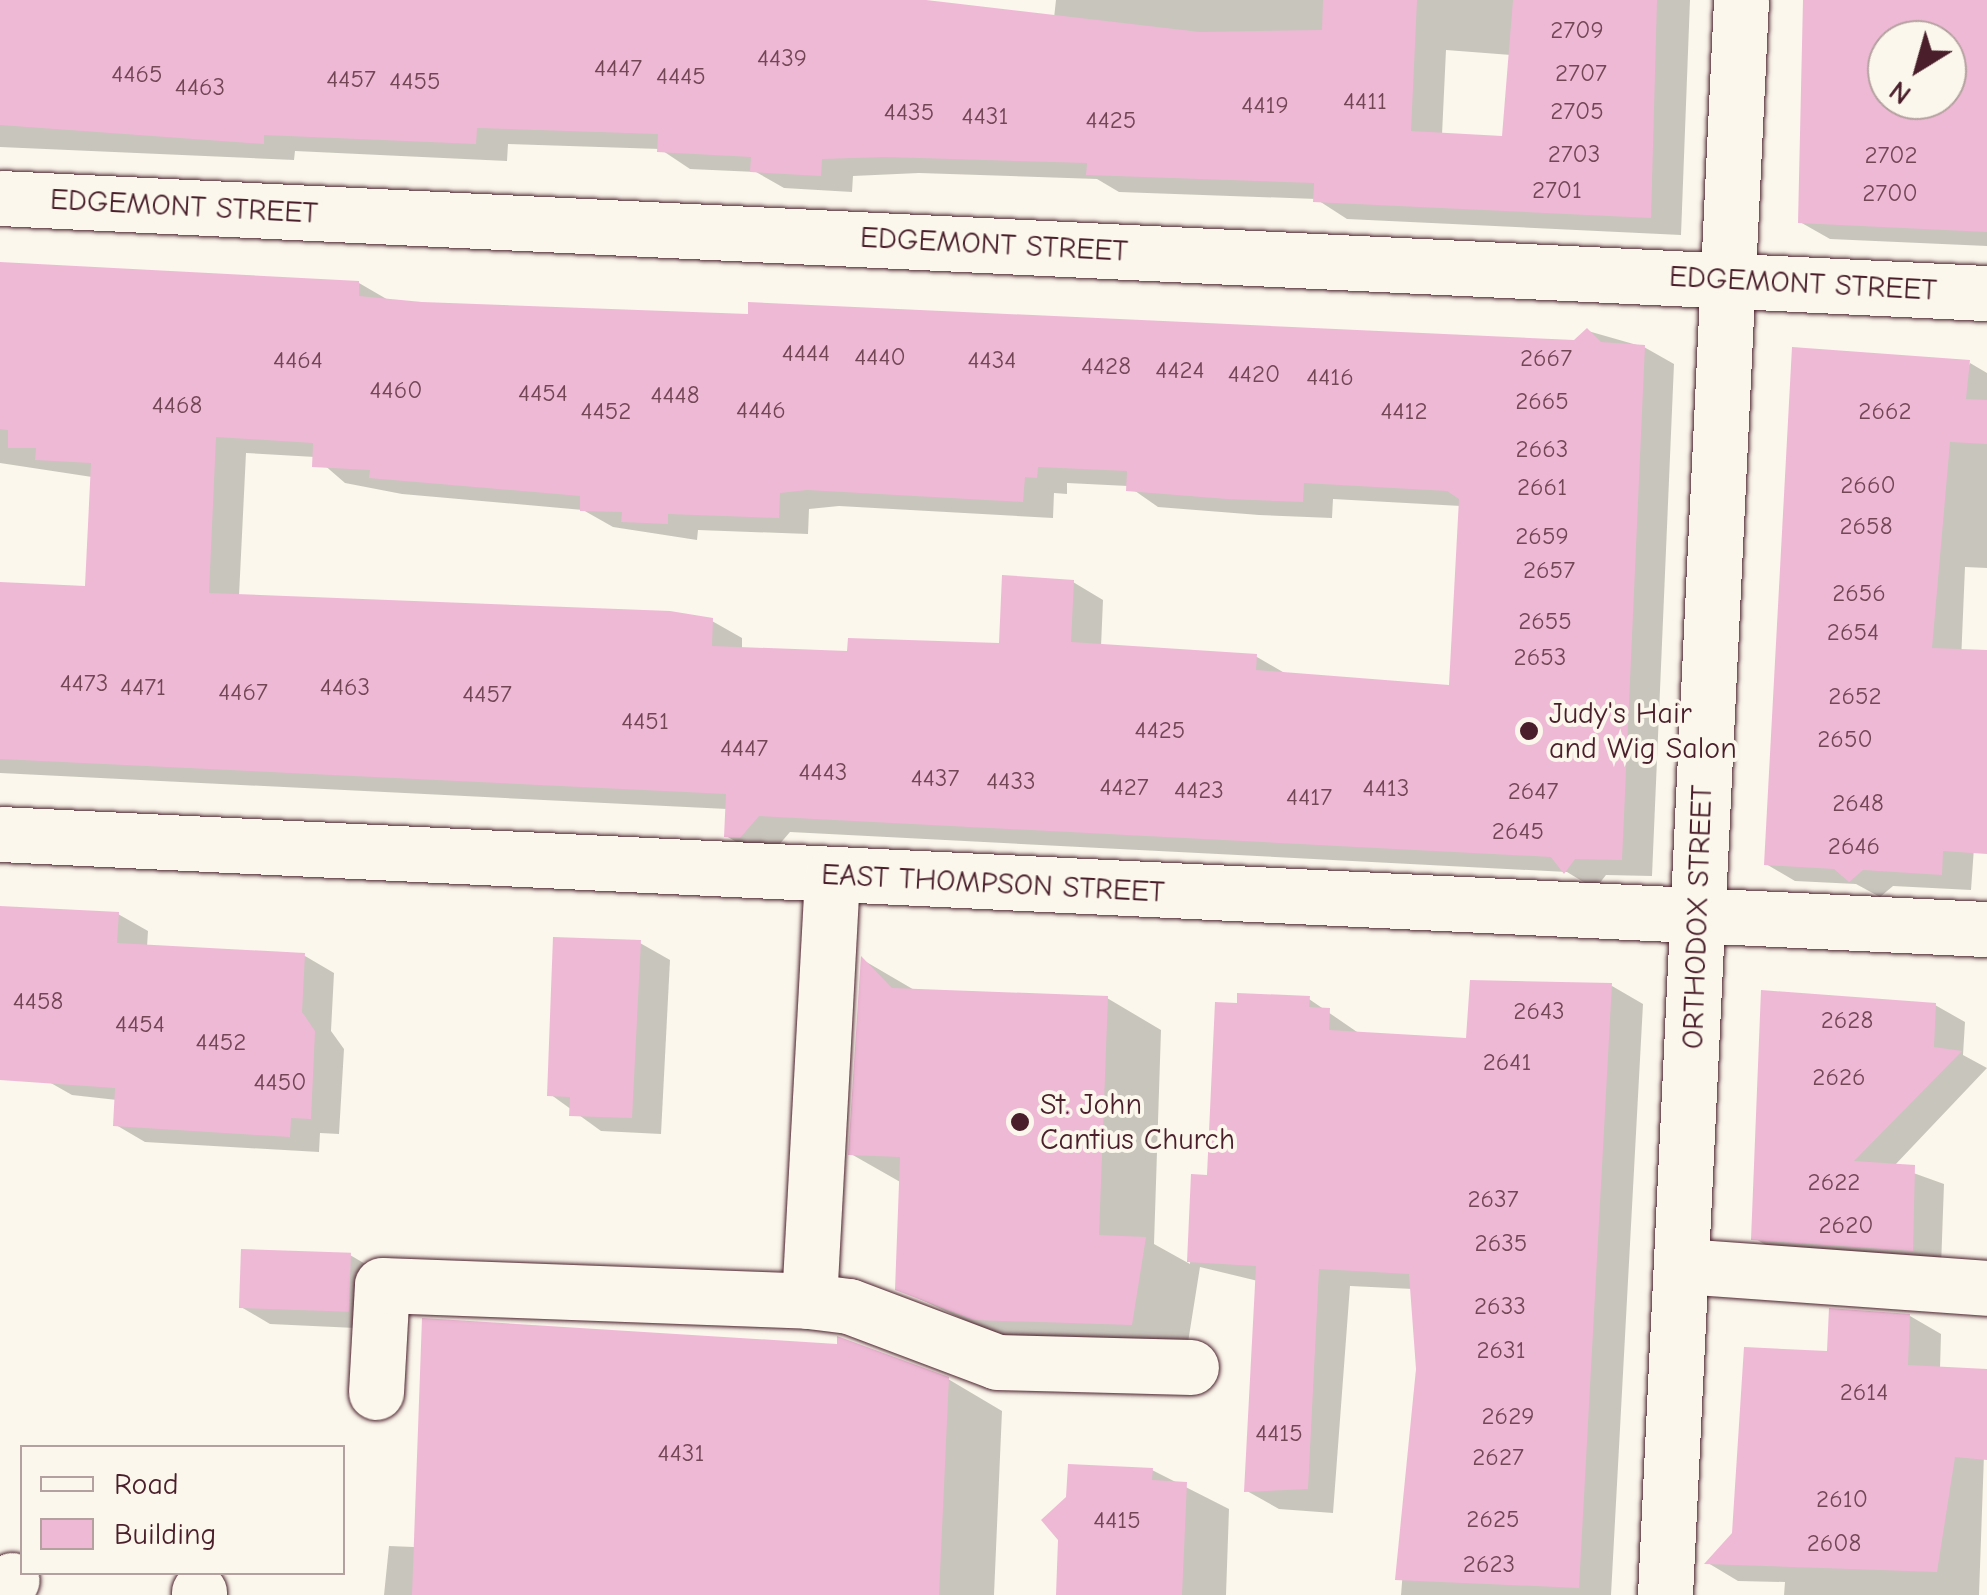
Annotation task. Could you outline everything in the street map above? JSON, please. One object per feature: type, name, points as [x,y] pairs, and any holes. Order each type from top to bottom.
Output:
[{"type":"street","name":"ORTHODOX STREET","points":[[1665,1595],[1699,915],[1721,280],[1741,0]]},
{"type":"street","name":"EDGEMONT STREET","points":[[0,198],[1987,293]]},
{"type":"street","name":"EAST THOMPSON STREET","points":[[0,834],[1987,930]]},
{"type":"street","points":[[809,1301],[832,876]]},
{"type":"street","points":[[1682,1266],[1987,1288]]},
{"type":"street","points":[[376,1392],[382,1285],[809,1301],[849,1306],[996,1362],[1191,1367]]},
{"type":"building","points":[[0,0],[926,0],[1200,32],[1322,30],[1323,0],[1417,0],[1411,131],[1502,136],[1513,0],[1657,0],[1651,218],[1313,202],[1314,183],[1086,175],[1087,163],[886,157],[822,159],[821,176],[750,172],[751,157],[657,152],[658,134],[477,128],[476,144],[264,135],[264,144],[0,125]]},
{"type":"building","points":[[1803,0],[1987,0],[1987,232],[1798,223]]},
{"type":"building","points":[[0,262],[359,281],[359,296],[422,302],[748,314],[748,302],[1574,340],[1587,328],[1601,342],[1645,345],[1622,860],[1575,859],[1564,874],[1551,857],[759,816],[740,838],[724,837],[726,794],[0,759],[0,582],[85,586],[91,463],[35,460],[36,448],[8,448],[8,430],[0,429]],"holes":[[[216,437],[313,443],[312,467],[370,470],[369,478],[580,496],[580,511],[622,512],[621,522],[668,524],[668,514],[779,518],[780,493],[807,490],[1023,502],[1025,477],[1037,478],[1038,467],[1127,471],[1126,491],[1227,499],[1303,502],[1304,483],[1447,491],[1459,499],[1449,685],[1256,670],[1257,654],[1071,642],[1074,580],[1002,575],[999,643],[848,638],[847,651],[712,646],[713,618],[670,611],[209,593]]]},
{"type":"building","points":[[1792,347],[1970,360],[1966,399],[1987,400],[1987,444],[1950,442],[1932,648],[1987,650],[1987,854],[1943,851],[1942,875],[1863,870],[1849,882],[1834,869],[1764,865]]},
{"type":"building","points":[[0,906],[119,912],[117,943],[305,953],[302,1012],[315,1031],[311,1119],[291,1118],[290,1137],[113,1126],[115,1088],[0,1080]]},
{"type":"building","points":[[553,937],[641,940],[632,1118],[569,1116],[570,1097],[547,1096]]},
{"type":"building","name":"St. John Cantius Church","points":[[861,956],[892,988],[1108,996],[1099,1235],[1146,1237],[1132,1325],[974,1320],[895,1290],[900,1157],[848,1155]]},
{"type":"building","points":[[1470,980],[1612,983],[1579,1588],[1395,1580],[1416,1369],[1409,1274],[1319,1269],[1308,1489],[1244,1492],[1256,1266],[1187,1262],[1191,1174],[1207,1175],[1215,1002],[1237,1003],[1237,993],[1310,996],[1309,1007],[1330,1008],[1329,1030],[1466,1038]]},
{"type":"building","points":[[1761,990],[1936,1003],[1934,1047],[1962,1051],[1854,1161],[1915,1165],[1913,1251],[1751,1240]]},
{"type":"building","points":[[241,1249],[351,1253],[349,1312],[239,1308]]},
{"type":"building","points":[[1829,1308],[1910,1314],[1908,1365],[1987,1369],[1987,1460],[1955,1457],[1937,1572],[1704,1564],[1732,1533],[1744,1347],[1827,1351]]},
{"type":"building","points":[[422,1318],[837,1344],[837,1336],[949,1377],[939,1595],[412,1595]]},
{"type":"building","points":[[1068,1464],[1153,1468],[1152,1480],[1187,1482],[1182,1595],[1056,1595],[1058,1540],[1041,1520],[1066,1497]]},
{"type":"place","name":"Judy's Hair and Wig Salon","points":[[1529,731]]},
{"type":"place","name":"St. John Cantius Church","points":[[1020,1122]]}]
